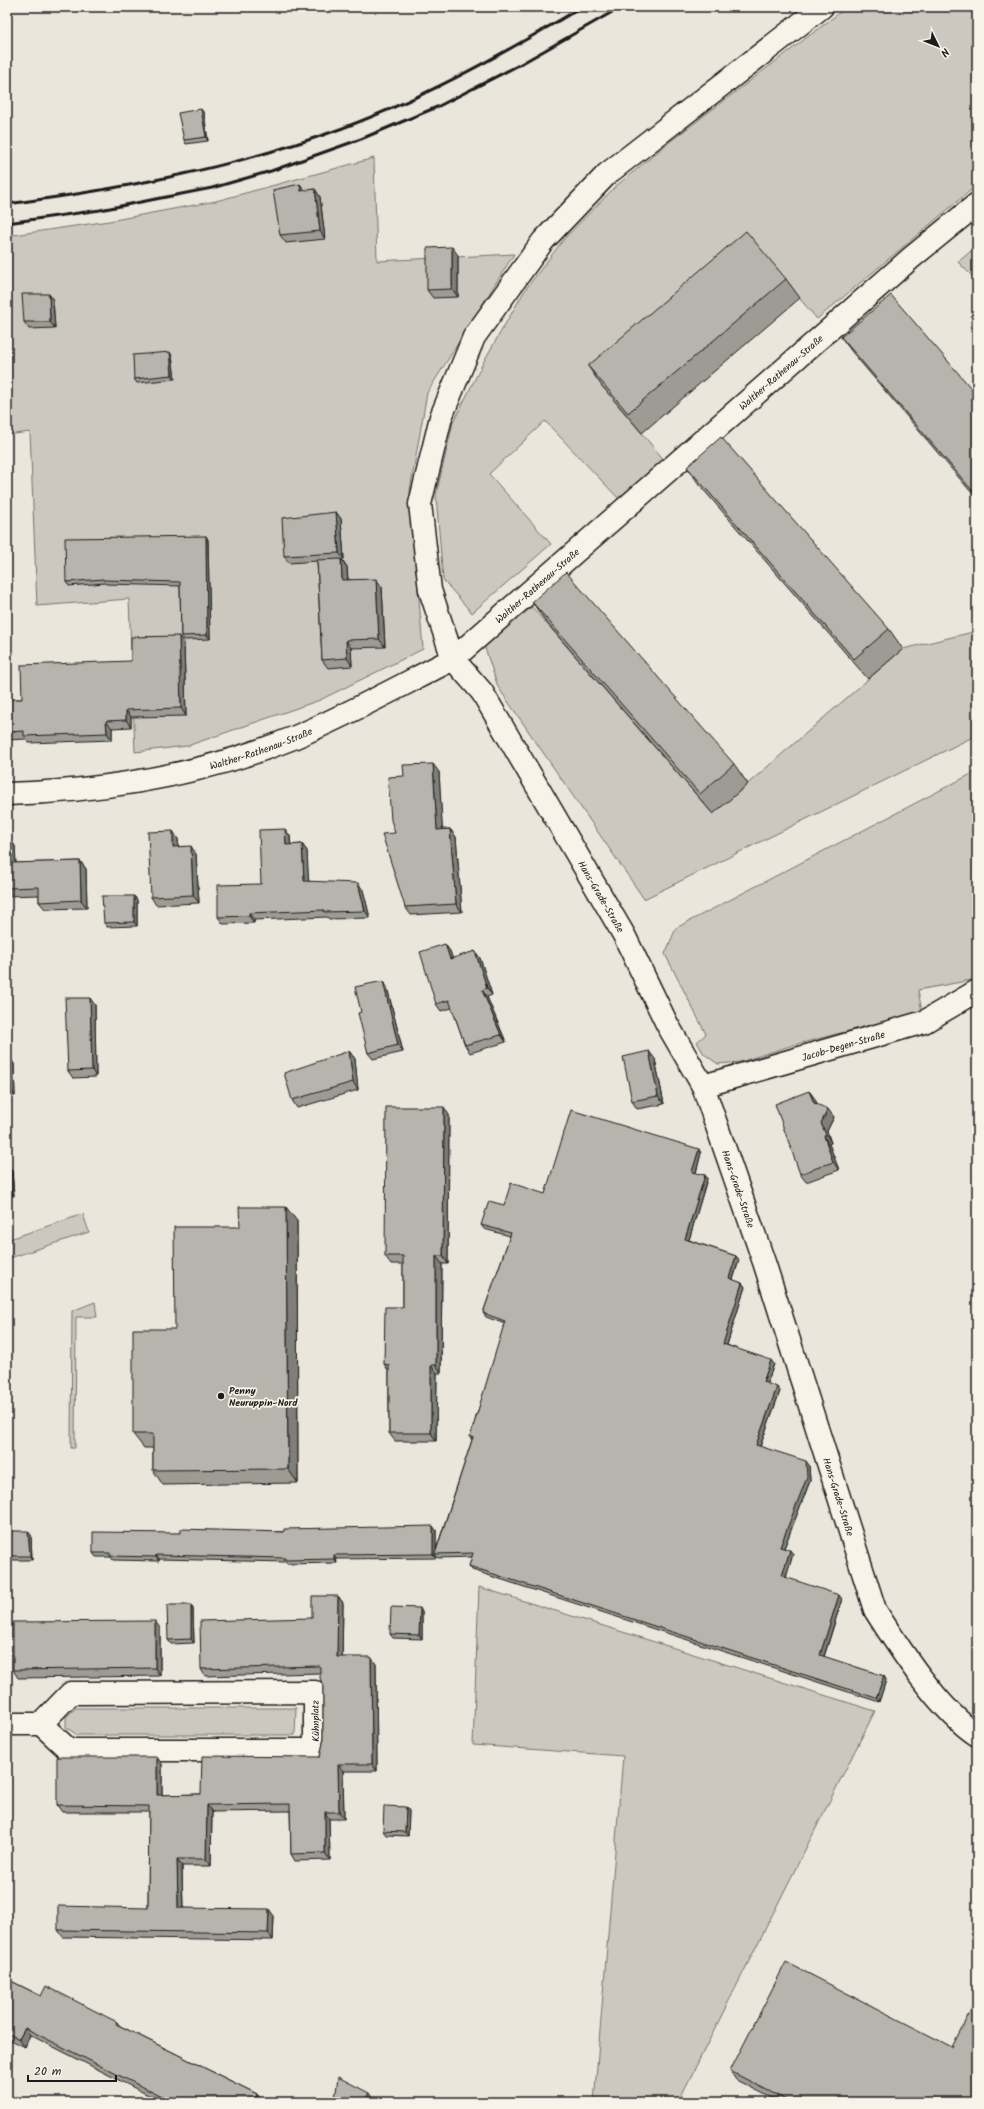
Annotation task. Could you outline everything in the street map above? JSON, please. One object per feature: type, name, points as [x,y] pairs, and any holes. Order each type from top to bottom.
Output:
[{"type":"street","points":[[453,659],[430,590],[420,504],[441,417],[474,337],[543,240],[607,174],[822,7]]},
{"type":"street","name":"Walther-Rathenau-Straße","points":[[7,794],[40,793],[123,785],[207,767],[293,738],[453,659],[911,258],[977,204]]},
{"type":"street","name":"Hans-Grade-Straße","points":[[453,659],[482,692],[624,935],[667,1024],[703,1086],[765,1265],[875,1610],[891,1636],[938,1698],[977,1735]]},
{"type":"street","name":"Jacob-Degen-Straße","points":[[703,1086],[924,1022],[977,991]]},
{"type":"street","name":"Kühnplatz","points":[[71,1692],[314,1692],[316,1750],[69,1750],[41,1724],[71,1692]]},
{"type":"street","points":[[7,1724],[41,1724]]},
{"type":"shaded area","points":[[847,7],[977,7],[977,185],[817,319],[759,251],[602,386],[665,461],[620,500],[545,421],[489,474],[551,544],[472,613],[443,580],[436,495],[453,423],[485,359],[525,290],[564,239],[615,187],[667,144]]},
{"type":"shaded area","points":[[374,158],[377,261],[514,254],[427,393],[410,490],[423,649],[320,700],[187,746],[135,752],[129,599],[37,606],[30,432],[7,435],[7,236],[109,221],[216,201]]},
{"type":"shaded area","points":[[977,246],[977,281],[958,262]]},
{"type":"shaded area","points":[[532,607],[713,814],[903,649],[977,631],[977,735],[644,899],[498,687],[484,645]]},
{"type":"shaded area","points":[[977,771],[977,979],[918,990],[922,1012],[790,1046],[740,1062],[718,1064],[704,1054],[697,1042],[706,1034],[665,954],[676,928]]},
{"type":"shaded area","points":[[83,1214],[89,1232],[7,1259],[7,1240]]},
{"type":"shaded area","points":[[95,1302],[97,1317],[76,1317],[75,1448],[71,1448],[72,1311]]},
{"type":"shaded area","points":[[479,1587],[875,1711],[678,2102],[594,2102],[623,1756],[473,1745]]},
{"type":"shaded area","points":[[76,1708],[296,1708],[295,1735],[77,1735],[66,1727],[66,1717]]},
{"type":"building","points":[[201,109],[206,137],[184,140],[178,113]]},
{"type":"building","points":[[300,184],[301,191],[315,189],[320,231],[280,235],[273,190]]},
{"type":"building","points":[[746,231],[786,279],[628,413],[588,366]]},
{"type":"building","points":[[452,247],[452,289],[427,290],[427,248]]},
{"type":"building","points":[[22,294],[49,294],[50,322],[24,322]]},
{"type":"building","points":[[891,295],[977,395],[977,496],[841,337]]},
{"type":"building","points":[[170,352],[172,375],[134,379],[133,355]]},
{"type":"building","points":[[721,437],[889,629],[854,659],[687,467]]},
{"type":"building","points":[[336,512],[339,553],[284,556],[282,518]]},
{"type":"building","points":[[206,536],[207,635],[181,636],[180,582],[103,579],[66,582],[65,538]]},
{"type":"building","points":[[341,559],[342,580],[376,579],[379,639],[346,640],[347,658],[322,660],[317,560]]},
{"type":"building","points":[[566,572],[734,764],[700,794],[532,602]]},
{"type":"building","points":[[179,636],[181,708],[126,710],[126,720],[106,721],[107,733],[24,736],[24,731],[7,732],[7,699],[22,699],[21,665],[131,661],[131,637]]},
{"type":"building","points":[[433,764],[437,830],[450,829],[456,904],[405,907],[382,834],[395,833],[391,820],[388,777],[404,776],[403,765]]},
{"type":"building","points":[[285,829],[286,845],[302,844],[304,881],[358,883],[365,911],[324,912],[324,910],[249,913],[249,916],[218,917],[218,885],[261,884],[259,830]]},
{"type":"building","points":[[173,831],[173,847],[191,846],[193,895],[151,897],[148,832]]},
{"type":"building","points":[[7,838],[10,838],[10,863],[80,861],[81,900],[39,902],[39,887],[7,888]]},
{"type":"building","points":[[102,896],[134,896],[134,922],[104,923]]},
{"type":"building","points":[[445,944],[450,959],[475,951],[487,988],[482,990],[501,1035],[465,1045],[449,1000],[436,1004],[420,952]]},
{"type":"building","points":[[383,981],[398,1045],[368,1053],[358,1013],[361,1012],[355,987]]},
{"type":"building","points":[[65,998],[90,998],[92,1070],[68,1071]]},
{"type":"building","points":[[349,1051],[353,1082],[292,1100],[284,1073]]},
{"type":"building","points":[[649,1051],[658,1096],[632,1101],[623,1057]]},
{"type":"building","points":[[7,1056],[9,1056],[10,1088],[7,1088]]},
{"type":"building","points":[[809,1091],[814,1103],[828,1109],[821,1123],[826,1135],[824,1136],[833,1162],[800,1174],[775,1104]]},
{"type":"building","points":[[386,1107],[444,1107],[443,1256],[436,1256],[436,1365],[431,1365],[431,1433],[389,1433],[389,1365],[384,1364],[385,1307],[403,1307],[403,1256],[385,1256]]},
{"type":"building","points":[[571,1110],[699,1149],[692,1172],[705,1175],[685,1239],[736,1256],[729,1278],[742,1283],[723,1344],[771,1360],[763,1382],[777,1387],[756,1445],[806,1461],[807,1477],[780,1547],[790,1550],[782,1576],[839,1595],[820,1655],[884,1676],[876,1698],[469,1566],[473,1553],[435,1554],[473,1437],[470,1437],[505,1321],[483,1313],[511,1233],[481,1225],[489,1201],[504,1205],[511,1183],[545,1194]]},
{"type":"building","points":[[7,1165],[10,1189],[7,1189]]},
{"type":"building","name":"Penny Neuruppin-Nord","points":[[239,1207],[286,1207],[288,1469],[153,1470],[153,1434],[133,1434],[133,1329],[175,1329],[174,1227],[240,1227]]},
{"type":"building","points":[[433,1526],[433,1554],[334,1555],[334,1559],[285,1560],[285,1558],[156,1555],[156,1557],[110,1556],[110,1553],[93,1553],[93,1532],[181,1533],[181,1529],[284,1532],[284,1529]]},
{"type":"building","points":[[7,1531],[28,1531],[30,1556],[7,1556]]},
{"type":"building","points":[[312,1596],[338,1596],[337,1657],[371,1657],[372,1764],[338,1764],[339,1812],[325,1812],[325,1853],[291,1854],[290,1804],[207,1805],[206,1859],[177,1859],[178,1908],[269,1909],[268,1933],[58,1930],[58,1906],[148,1908],[149,1806],[57,1805],[57,1757],[157,1757],[157,1795],[201,1794],[202,1756],[320,1757],[323,1743],[323,1685],[320,1678],[320,1666],[201,1669],[200,1621],[312,1618]]},
{"type":"building","points":[[167,1605],[191,1605],[191,1639],[168,1640]]},
{"type":"building","points":[[391,1607],[420,1608],[419,1635],[390,1634]]},
{"type":"building","points":[[155,1621],[155,1668],[13,1670],[13,1622]]},
{"type":"building","points":[[384,1806],[406,1807],[405,1832],[383,1831]]},
{"type":"building","points":[[786,1962],[952,2047],[977,1998],[977,2102],[790,2102],[730,2071]]},
{"type":"building","points":[[7,1979],[41,1996],[46,1986],[117,2022],[116,2024],[257,2094],[254,2102],[172,2102],[25,2028],[19,2039],[7,2033]]},
{"type":"building","points":[[338,2077],[369,2093],[364,2102],[333,2102],[335,2099]]},
{"type":"railway","points":[[7,204],[88,192],[168,177],[248,158],[326,134],[360,122],[425,93],[489,60],[582,7]]},
{"type":"railway","points":[[7,223],[100,210],[212,188],[271,171],[361,139],[437,107],[519,65],[621,7]]},
{"type":"place","name":"Penny Neuruppin-Nord","points":[[221,1396]]}]
